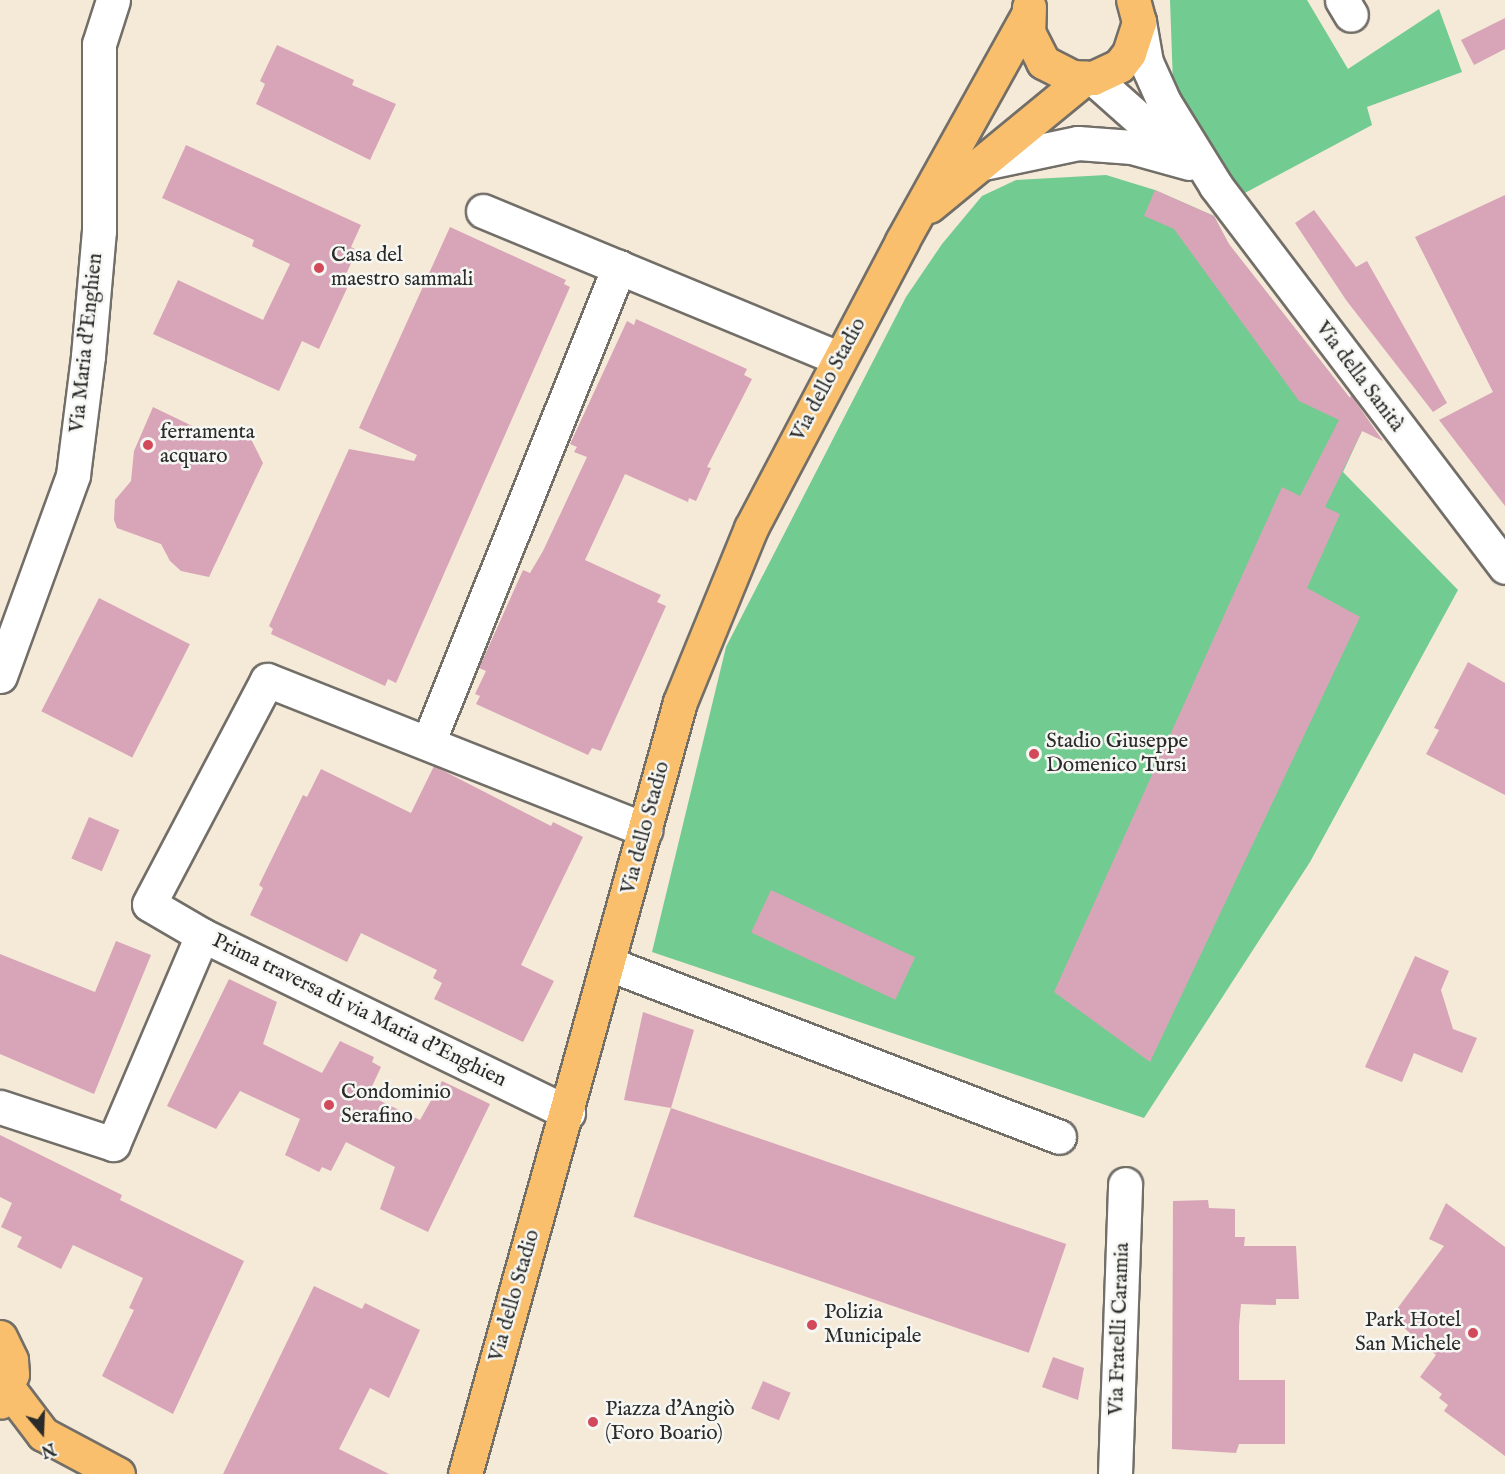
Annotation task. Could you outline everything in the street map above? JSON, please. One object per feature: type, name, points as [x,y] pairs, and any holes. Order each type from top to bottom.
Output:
[{"type":"main road","points":[[1030,5],[1028,32],[1043,62],[1056,72],[1089,78]]},
{"type":"main road","name":"Via dello Stadio","points":[[465,1474],[609,964],[680,702],[751,528],[1030,5]]},
{"type":"main road","name":"Via dello Stadio","points":[[916,216],[1089,78],[1119,66],[1129,53],[1137,8]]},
{"type":"main road","points":[[0,1337],[11,1360],[4,1395],[43,1434],[118,1474]]},
{"type":"street","name":"Via Maria d'Enghien","points":[[0,676],[73,475],[99,231],[99,44],[113,0]]},
{"type":"street","name":"Via della Sanità","points":[[1137,8],[1146,62],[1164,102],[1216,186],[1505,567]]},
{"type":"street","name":"Via della Sanità","points":[[1089,78],[1216,186]]},
{"type":"street","name":"Via dello Stadio","points":[[983,163],[1078,143],[1132,147],[1189,163]]},
{"type":"street","points":[[483,211],[840,359]]},
{"type":"street","points":[[428,743],[619,267]]},
{"type":"street","points":[[202,935],[149,904],[267,680],[645,830]]},
{"type":"street","name":"Prima traversa di via Maria d'Enghien","points":[[0,1107],[113,1144],[202,935],[567,1113]]},
{"type":"street","points":[[609,964],[1059,1137]]},
{"type":"street","name":"Via Fratelli Caramia","points":[[1115,1474],[1125,1184]]},
{"type":"green space","points":[[1170,0],[1307,0],[1348,69],[1439,9],[1462,72],[1367,107],[1372,125],[1243,194],[1173,84]]},
{"type":"green space","name":"Stadio Giuseppe Domenico Tursi","points":[[1106,175],[1155,190],[1214,216],[1229,245],[1367,420],[1343,472],[1458,590],[1310,862],[1144,1118],[652,952],[726,647],[906,297],[942,244],[982,196],[1016,180]]},
{"type":"building","points":[[1505,18],[1505,49],[1474,65],[1461,40]]},
{"type":"building","points":[[277,45],[354,80],[352,85],[396,104],[370,160],[256,104],[265,84],[260,81]]},
{"type":"building","name":"Casa del maestro sammali","points":[[186,145],[361,225],[351,247],[357,250],[343,281],[349,284],[319,349],[302,341],[279,391],[153,334],[178,280],[263,320],[290,264],[252,246],[254,240],[162,198]]},
{"type":"building","points":[[1155,190],[1214,216],[1229,244],[1350,398],[1351,395],[1383,441],[1362,431],[1325,507],[1340,514],[1307,588],[1360,617],[1150,1062],[1054,992],[1282,487],[1300,496],[1339,420],[1299,401],[1174,229],[1144,216]]},
{"type":"building","points":[[1505,195],[1505,506],[1439,420],[1493,392],[1415,237]]},
{"type":"building","points":[[1314,210],[1356,267],[1367,261],[1447,403],[1433,412],[1346,300],[1295,223]]},
{"type":"building","points":[[450,227],[566,280],[564,284],[570,287],[396,683],[388,679],[385,686],[271,634],[273,629],[269,626],[349,449],[414,461],[417,455],[359,428]]},
{"type":"building","points":[[636,319],[747,369],[744,375],[752,379],[707,467],[711,468],[696,501],[689,498],[688,502],[625,474],[585,560],[661,595],[657,602],[666,606],[601,751],[592,748],[588,755],[476,704],[480,696],[475,694],[486,671],[479,668],[523,570],[530,573],[543,551],[587,457],[574,452],[577,447],[570,444],[627,321],[634,325]]},
{"type":"building","points":[[153,407],[211,435],[231,428],[247,431],[263,463],[209,577],[181,571],[170,561],[161,544],[117,528],[114,520],[115,500],[131,481],[134,451]]},
{"type":"building","points":[[99,598],[190,644],[132,757],[41,711]]},
{"type":"building","points":[[1468,662],[1505,683],[1505,795],[1426,754],[1439,730],[1434,728]]},
{"type":"building","points":[[434,766],[551,826],[553,822],[583,837],[521,965],[554,981],[523,1042],[434,999],[442,983],[433,978],[437,970],[361,933],[347,962],[250,915],[263,888],[259,885],[303,795],[307,797],[321,769],[411,813]]},
{"type":"building","points":[[89,817],[119,830],[102,871],[71,858]]},
{"type":"building","points":[[771,890],[915,957],[895,1000],[751,933]]},
{"type":"building","points":[[116,941],[151,955],[94,1094],[0,1054],[0,954],[95,992]]},
{"type":"building","points":[[1415,956],[1449,971],[1441,990],[1453,1029],[1477,1038],[1462,1073],[1414,1053],[1402,1082],[1365,1067]]},
{"type":"building","name":"Condominio Serafino","points":[[229,979],[277,1002],[263,1044],[322,1073],[340,1041],[374,1057],[372,1062],[381,1067],[368,1095],[420,1120],[442,1081],[490,1104],[428,1232],[380,1209],[395,1167],[346,1142],[331,1171],[322,1167],[319,1172],[285,1155],[300,1119],[240,1091],[216,1129],[167,1106]]},
{"type":"building","points":[[643,1012],[694,1030],[671,1108],[624,1100]]},
{"type":"building","points":[[671,1108],[1066,1244],[1029,1353],[634,1217]]},
{"type":"building","points":[[0,1135],[122,1195],[120,1200],[244,1261],[173,1414],[102,1376],[134,1310],[129,1308],[143,1278],[73,1245],[61,1269],[17,1247],[22,1237],[1,1227],[12,1203],[0,1197]]},
{"type":"building","points":[[1208,1200],[1209,1208],[1235,1209],[1235,1237],[1245,1237],[1244,1246],[1296,1246],[1299,1299],[1276,1299],[1276,1305],[1241,1304],[1239,1326],[1239,1380],[1285,1380],[1285,1444],[1239,1444],[1236,1453],[1172,1449],[1173,1201]]},
{"type":"building","name":"Park Hotel San Michele","points":[[1446,1203],[1505,1247],[1505,1456],[1444,1411],[1448,1405],[1439,1398],[1442,1394],[1420,1377],[1436,1355],[1391,1317],[1444,1246],[1429,1239]]},
{"type":"building","points":[[314,1286],[362,1309],[365,1303],[420,1330],[389,1398],[370,1388],[339,1449],[389,1474],[223,1474]]},
{"type":"building","points":[[1053,1357],[1084,1368],[1078,1400],[1042,1387]]},
{"type":"building","points":[[763,1381],[791,1393],[779,1420],[751,1409]]},
{"type":"place","name":"Casa del maestro sammali","points":[[319,268]]},
{"type":"place","name":"ferramenta acquaro","points":[[148,445]]},
{"type":"place","name":"Stadio Giuseppe Domenico Tursi","points":[[1034,754]]},
{"type":"place","name":"Condominio Serafino","points":[[329,1105]]},
{"type":"place","name":"Polizia Municipale","points":[[812,1325]]},
{"type":"place","name":"Park Hotel San Michele","points":[[1473,1333]]},
{"type":"place","name":"Piazza d'Angiò (Foro Boario)","points":[[593,1422]]}]
